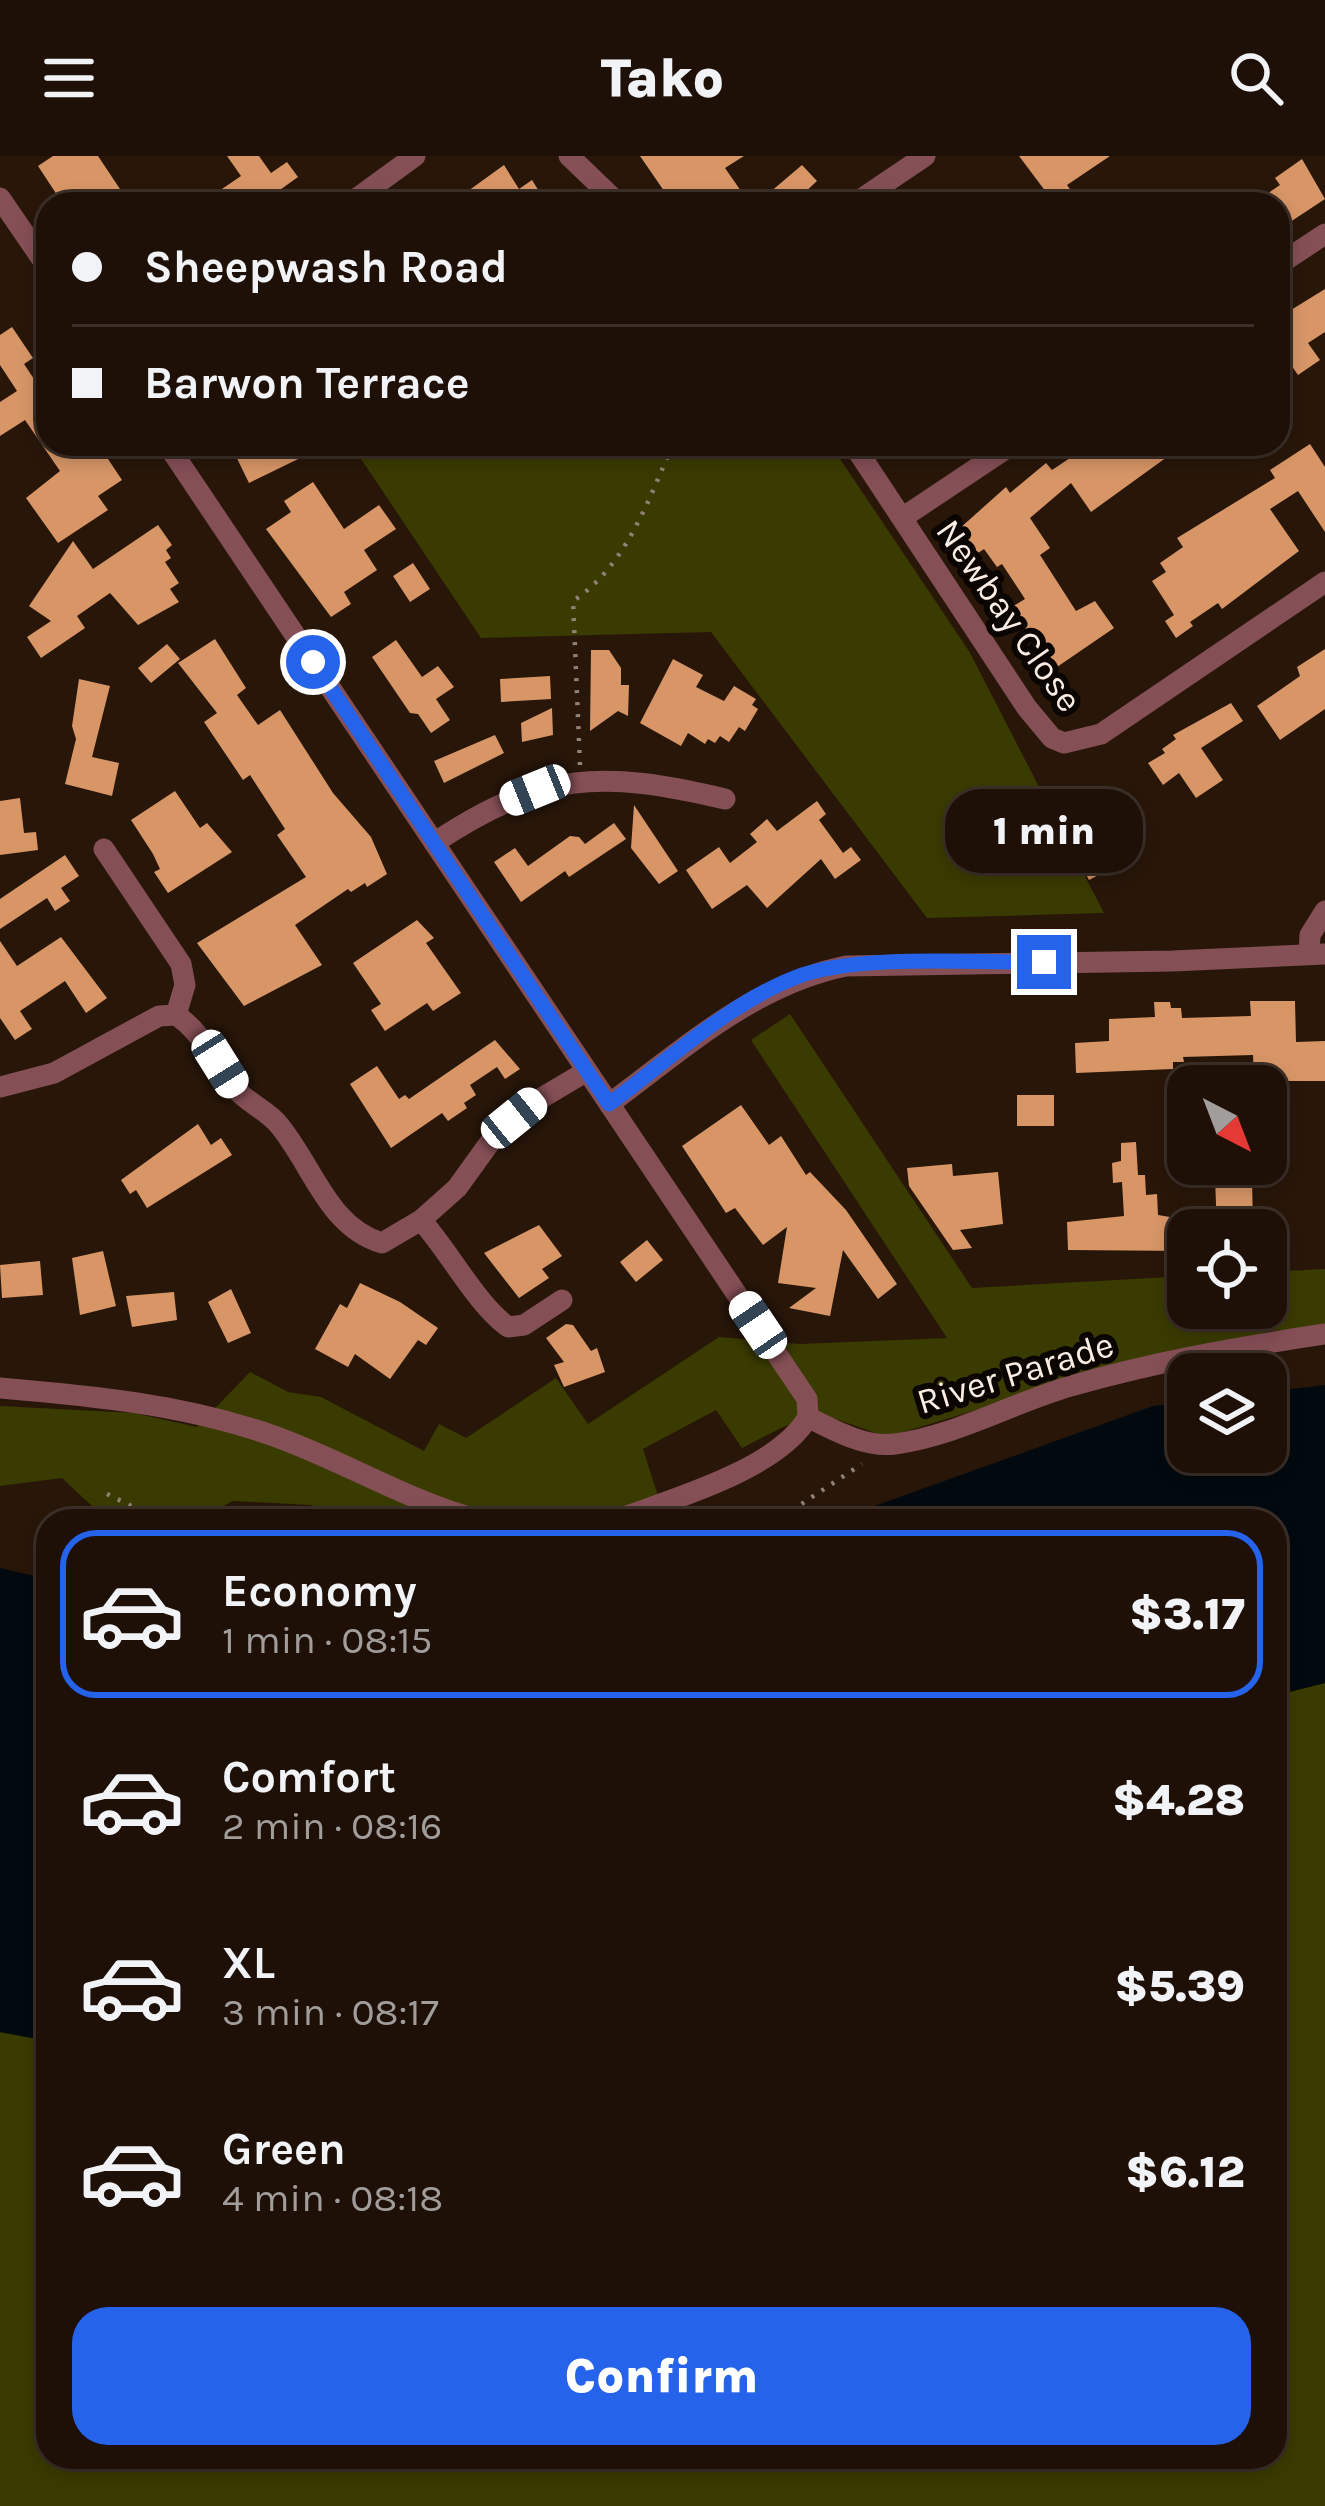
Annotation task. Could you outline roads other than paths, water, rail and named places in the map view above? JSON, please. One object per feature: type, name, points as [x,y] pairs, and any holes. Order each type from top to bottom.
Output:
[{"type":"street","points":[[366,192],[415,156]]},
{"type":"street","points":[[569,156],[606,192]]},
{"type":"street","points":[[872,192],[926,156]]},
{"type":"street","points":[[0,198],[36,250]]},
{"type":"street","points":[[1290,257],[1325,234]]},
{"type":"street","points":[[175,456],[807,1399],[808,1417],[797,1436],[768,1455],[647,1509]]},
{"type":"street","name":"Newbay Close","points":[[861,456],[1027,708],[1052,738],[1064,743],[1101,734],[1325,582]]},
{"type":"street","points":[[902,518],[994,456]]},
{"type":"street","points":[[434,843],[498,805],[535,790],[580,781],[646,781],[725,799]]},
{"type":"street","points":[[104,848],[181,964],[184,985],[176,1015]]},
{"type":"street","points":[[609,1104],[755,998],[803,975],[846,966],[1317,954],[1310,935],[1325,911]]},
{"type":"street","points":[[0,1088],[54,1073],[159,1016],[176,1015],[205,1041],[234,1088],[276,1121],[357,1236],[382,1244],[421,1220],[457,1188],[496,1134],[533,1103],[587,1071]]},
{"type":"street","points":[[421,1220],[454,1257],[487,1311],[508,1327],[524,1325],[562,1300]]},
{"type":"street","name":"River Parade","points":[[808,1417],[843,1435],[891,1445],[984,1420],[1065,1388],[1146,1366],[1325,1334]]},
{"type":"street","points":[[0,1388],[100,1396],[190,1412],[272,1435],[440,1509]]}]
